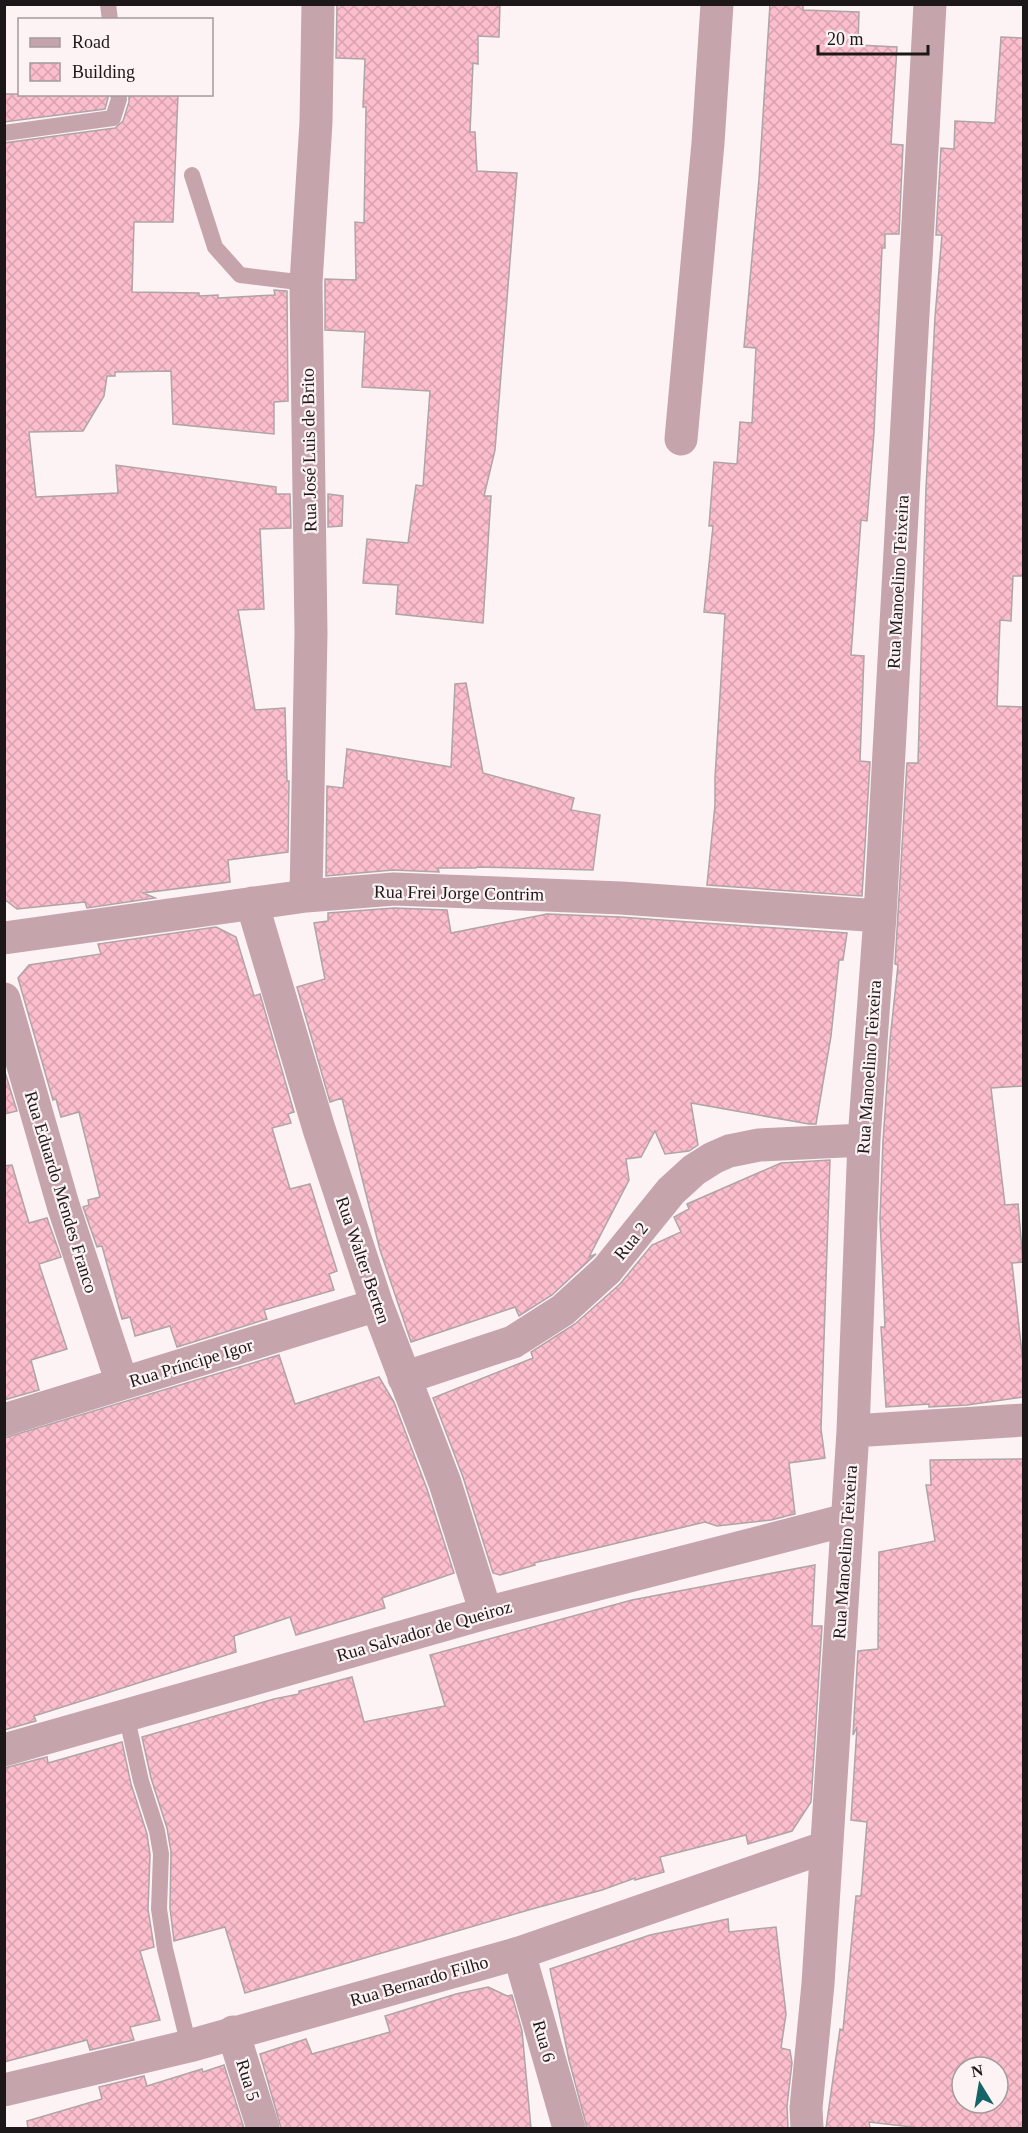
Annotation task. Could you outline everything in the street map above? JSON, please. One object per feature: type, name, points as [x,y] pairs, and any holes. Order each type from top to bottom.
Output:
[{"type":"street","name":"Rua José Luis de Brito","points":[[306,897],[311,633],[306,283],[316,122],[318,4]]},
{"type":"street","points":[[681,439],[708,143],[717,4]]},
{"type":"street","name":"Rua Manoelino Teixeira","points":[[807,2128],[806,2108],[818,1984],[853,1431],[864,1140],[880,916],[930,4]]},
{"type":"street","name":"Rua Frei Jorge Contrim","points":[[4,938],[252,903],[394,889],[621,898],[880,916]]},
{"type":"street","name":"Rua Walter Berten","points":[[252,903],[319,1129],[377,1305],[445,1484],[486,1613]]},
{"type":"street","name":"Rua Eduardo Mendes Franco","points":[[4,999],[63,1205],[122,1383]]},
{"type":"street","name":"Rua 2","points":[[404,1378],[513,1342],[563,1310],[607,1270],[671,1191],[694,1170],[713,1158],[729,1151],[759,1145],[864,1140]]},
{"type":"street","name":"Rua Príncipe Igor","points":[[4,1420],[377,1305]]},
{"type":"street","points":[[853,1431],[1023,1420]]},
{"type":"street","name":"Rua Salvador de Queiroz","points":[[4,1750],[486,1613],[846,1520]]},
{"type":"street","name":"Rua Bernardo Filho","points":[[4,2090],[189,2046],[519,1953],[826,1847]]},
{"type":"street","name":"Rua 6","points":[[519,1953],[569,2128]]},
{"type":"street","name":"Rua 5","points":[[233,2032],[264,2128]]},
{"type":"lane","points":[[4,133],[113,118],[118,96]]},
{"type":"lane","points":[[192,175],[215,247],[240,275],[306,283]]},
{"type":"lane","points":[[126,1714],[141,1781],[157,1831],[161,1854],[159,1909],[165,1949],[189,2046]]},
{"type":"building","points":[[337,4],[500,4],[499,37],[478,36],[478,64],[473,63],[470,132],[475,132],[477,171],[517,173],[495,450],[484,496],[491,496],[483,623],[396,614],[398,585],[363,583],[367,539],[408,543],[416,485],[423,486],[430,391],[362,387],[365,332],[325,330],[325,279],[356,280],[355,222],[364,223],[365,59],[336,58]]},
{"type":"building","points":[[770,4],[803,4],[803,10],[859,12],[858,45],[897,47],[891,144],[903,145],[899,234],[885,234],[885,248],[882,248],[874,432],[867,521],[861,520],[851,655],[864,656],[860,761],[870,762],[862,896],[707,885],[715,805],[725,614],[704,612],[713,526],[709,526],[714,462],[737,464],[740,422],[752,423],[756,348],[744,347],[759,179]]},
{"type":"building","points":[[1001,37],[1023,38],[1023,576],[1013,576],[1011,621],[1000,620],[997,706],[1023,707],[1023,1086],[991,1088],[1005,1205],[1018,1204],[1023,1262],[1012,1263],[1023,1363],[1023,1397],[967,1405],[929,1407],[929,1404],[886,1407],[881,1327],[885,1327],[880,1219],[883,1141],[898,965],[895,964],[907,763],[918,763],[926,488],[935,317],[942,235],[936,235],[941,148],[954,149],[955,121],[995,123]]},
{"type":"building","points":[[4,94],[108,96],[105,109],[4,122]]},
{"type":"building","points":[[129,96],[178,96],[173,222],[134,222],[132,292],[199,293],[199,296],[218,295],[218,298],[275,295],[274,290],[287,291],[288,401],[274,402],[274,434],[173,424],[171,371],[115,372],[115,376],[107,376],[104,396],[83,431],[29,432],[36,497],[118,493],[116,465],[276,487],[276,494],[290,494],[291,528],[260,529],[264,609],[238,610],[255,710],[285,708],[287,781],[289,781],[288,852],[228,860],[230,882],[143,893],[155,898],[87,908],[85,902],[17,909],[4,899],[4,143],[115,128],[123,121]]},
{"type":"building","points":[[328,494],[343,496],[342,526],[328,527]]},
{"type":"building","points":[[466,683],[483,773],[574,798],[571,810],[600,815],[593,870],[477,867],[438,868],[439,872],[393,870],[326,876],[327,786],[343,788],[347,749],[451,767],[455,684]]},
{"type":"building","points":[[394,908],[447,910],[451,933],[547,914],[847,933],[843,960],[839,960],[831,1036],[816,1124],[691,1103],[698,1145],[689,1151],[665,1154],[655,1131],[641,1157],[626,1159],[629,1180],[589,1257],[596,1254],[552,1295],[519,1316],[515,1307],[411,1342],[380,1250],[342,1098],[330,1102],[297,987],[325,979],[314,923],[328,921],[328,913]]},
{"type":"building","points":[[216,927],[236,937],[254,996],[260,994],[294,1112],[288,1114],[291,1123],[272,1128],[290,1189],[310,1184],[337,1271],[329,1274],[334,1290],[264,1310],[267,1319],[177,1347],[170,1326],[135,1336],[130,1317],[122,1319],[102,1246],[97,1247],[83,1207],[89,1205],[88,1200],[100,1197],[79,1112],[61,1117],[56,1099],[53,1100],[18,978],[29,965],[101,954],[98,944]]},
{"type":"building","points":[[4,1069],[17,1111],[4,1114]]},
{"type":"building","points":[[830,1160],[821,1429],[825,1458],[789,1463],[795,1514],[771,1520],[717,1526],[705,1522],[534,1563],[535,1565],[500,1575],[493,1573],[463,1477],[433,1398],[533,1358],[531,1352],[575,1324],[620,1284],[652,1245],[681,1232],[674,1217],[689,1209],[687,1204],[781,1163]]},
{"type":"building","points":[[12,1165],[29,1223],[47,1218],[61,1257],[39,1264],[67,1349],[31,1360],[39,1390],[4,1400],[4,1166]]},
{"type":"building","points":[[279,1355],[295,1404],[379,1377],[394,1402],[427,1489],[454,1573],[382,1598],[385,1608],[296,1635],[290,1617],[234,1636],[236,1652],[34,1716],[36,1721],[4,1730],[4,1438]]},
{"type":"building","points":[[1023,1459],[1023,2128],[920,2128],[869,2122],[870,2128],[826,2128],[840,2029],[843,2030],[856,1896],[861,1896],[867,1822],[851,1820],[857,1727],[853,1735],[858,1651],[878,1649],[879,1552],[935,1541],[926,1485],[931,1485],[930,1460]]},
{"type":"building","points":[[815,1565],[812,1626],[822,1626],[811,1802],[792,1831],[748,1844],[746,1835],[660,1857],[664,1872],[635,1880],[635,1878],[602,1890],[245,1993],[225,1927],[174,1941],[170,1908],[171,1852],[167,1828],[151,1778],[142,1737],[352,1677],[364,1722],[445,1706],[430,1655],[632,1600]]},
{"type":"building","points":[[122,1742],[131,1784],[147,1834],[150,1855],[148,1909],[154,1947],[140,1951],[160,2020],[130,2027],[134,2040],[90,2050],[87,2040],[4,2062],[4,1768],[47,1757],[48,1763]]},
{"type":"building","points":[[728,1919],[729,1932],[776,1927],[786,2014],[781,2048],[790,2050],[792,2063],[787,2106],[788,2128],[587,2128],[569,2060],[550,1969],[650,1935]]},
{"type":"building","points":[[488,1987],[507,1996],[512,1995],[522,2031],[531,2128],[281,2128],[260,2054],[306,2039],[312,2054],[390,2032],[385,2016],[456,1994]]},
{"type":"building","points":[[224,2065],[244,2128],[28,2128],[27,2121],[102,2099],[99,2087],[144,2076],[147,2086],[202,2069],[203,2072]]}]
